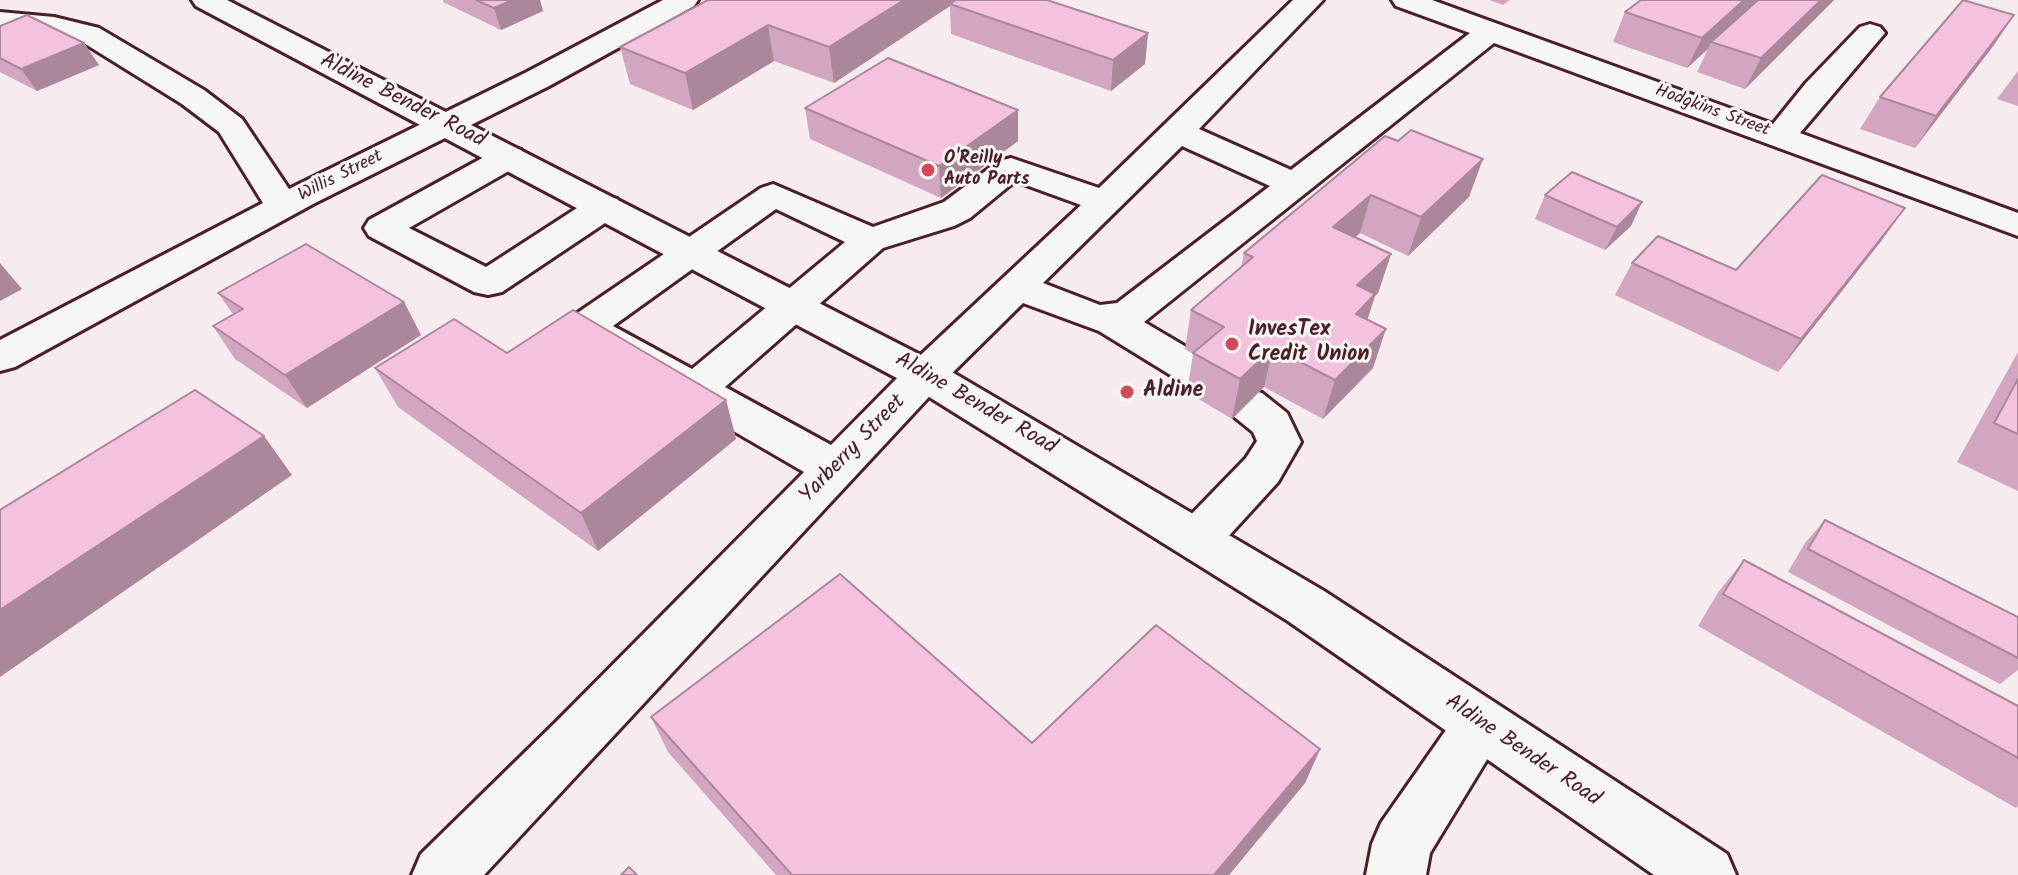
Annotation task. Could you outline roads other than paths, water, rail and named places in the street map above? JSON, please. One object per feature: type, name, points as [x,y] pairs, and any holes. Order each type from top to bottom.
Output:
[{"type":"street","name":"Aldine Bender Road","points":[[206,0],[925,375],[1306,606],[1706,875]]},
{"type":"street","name":"Willis Street","points":[[0,357],[283,207],[538,79],[682,0]]},
{"type":"street","name":"Yarberry Street","points":[[442,875],[577,739],[925,375],[1178,132],[1309,0]]},
{"type":"street","name":"Hodgkins Street","points":[[1406,0],[2018,225]]},
{"type":"street","points":[[0,21],[54,26],[89,34],[193,97],[231,126],[283,207]]},
{"type":"street","points":[[1017,287],[1097,318],[1127,315],[1491,31]]},
{"type":"street","points":[[1780,137],[1817,90],[1870,33]]},
{"type":"street","points":[[1178,132],[1294,184]]},
{"type":"street","points":[[509,157],[382,228],[488,283],[604,207]]},
{"type":"street","points":[[695,390],[870,240],[957,210],[1011,168],[1105,202]]},
{"type":"street","points":[[836,469],[584,327],[773,195],[870,240]]},
{"type":"street","points":[[1106,317],[1205,377]]},
{"type":"street","points":[[1197,539],[1262,470],[1279,442],[1272,424],[1247,404]]},
{"type":"street","points":[[1396,875],[1402,844],[1481,725]]},
{"type":"place","name":"O'Reilly Auto Parts","points":[[928,170]]},
{"type":"place","name":"InvesTex Credit Union","points":[[1232,344]]},
{"type":"place","name":"Aldine","points":[[1127,392]]}]
